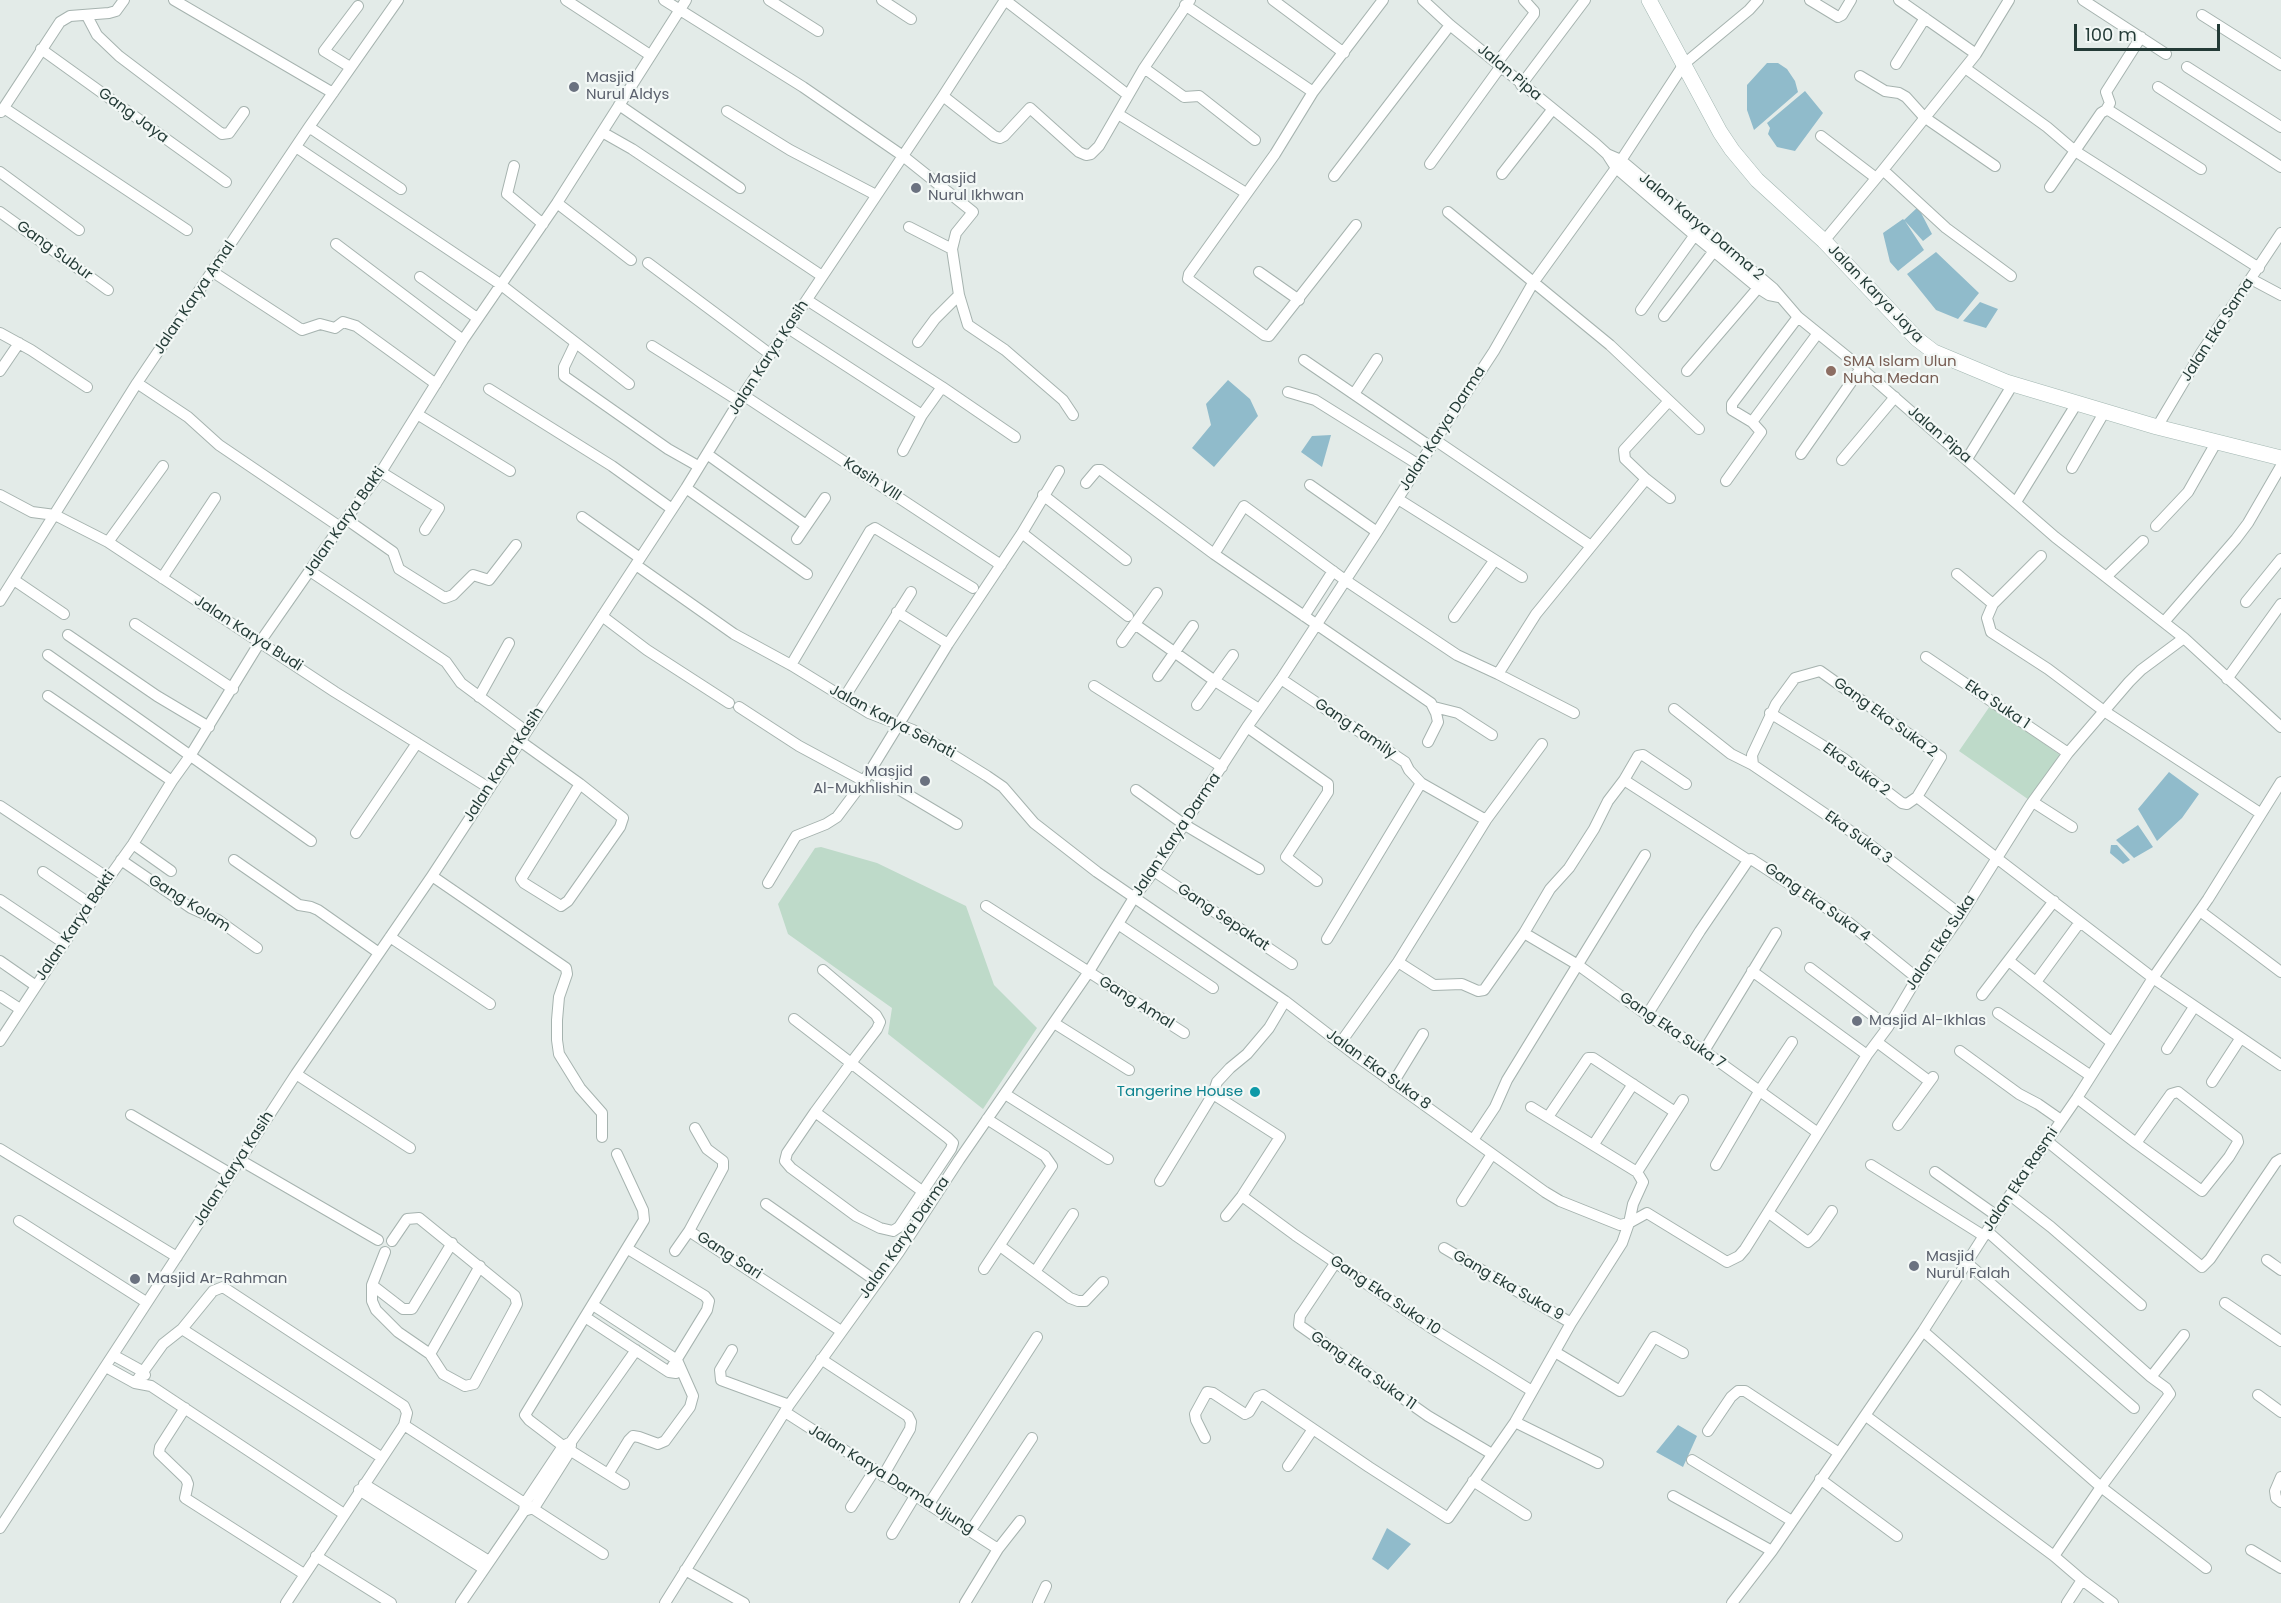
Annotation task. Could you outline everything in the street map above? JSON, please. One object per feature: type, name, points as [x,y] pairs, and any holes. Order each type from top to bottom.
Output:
[{"type":"main road","name":"Jalan Karya Jaya","points":[[1649,0],[1720,132],[1756,180],[1824,241],[1917,339],[1934,352],[2013,384],[2157,427],[2281,458]]},
{"type":"street","points":[[124,0],[116,10],[65,18],[41,49],[1,110],[187,230]]},
{"type":"street","points":[[174,0],[333,93]]},
{"type":"street","name":"Jalan Karya Amal","points":[[0,601],[137,383],[309,127],[398,0]]},
{"type":"street","points":[[566,0],[650,55]]},
{"type":"street","points":[[664,0],[803,87],[903,156],[973,212],[956,233],[952,249],[959,295],[968,325],[1005,350],[1063,400],[1073,415]]},
{"type":"street","name":"Jalan Karya Bakti","points":[[0,1041],[90,903],[133,844],[209,727],[260,642],[381,472],[477,318],[557,203],[686,0]]},
{"type":"street","points":[[769,0],[818,32]]},
{"type":"street","points":[[882,0],[911,19]]},
{"type":"street","points":[[1273,0],[1344,53]]},
{"type":"street","points":[[1356,225],[1269,336],[1264,335],[1188,279],[1189,274],[1275,154],[1313,92],[1383,0]]},
{"type":"street","name":"Jalan Pipa","points":[[1424,0],[1450,25],[1618,164]]},
{"type":"street","points":[[1430,164],[1534,14],[1524,0]]},
{"type":"street","points":[[1521,85],[1585,0]]},
{"type":"street","name":"Jalan Karya Darma","points":[[665,1603],[787,1409],[934,1200],[1088,973],[1135,896],[1154,872],[1247,727],[1281,680],[1494,351],[1533,283],[1618,164],[1684,64],[1758,0]]},
{"type":"street","points":[[1810,0],[1838,17],[1842,15],[1851,0]]},
{"type":"street","points":[[1899,0],[1976,54]]},
{"type":"street","points":[[2083,0],[2166,54]]},
{"type":"street","points":[[1001,1],[1128,95]]},
{"type":"street","name":"Jalan Karya Kasih","points":[[2,1520],[106,1367],[146,1302],[296,1074],[432,876],[686,488],[741,398],[943,96],[1001,1]]},
{"type":"street","points":[[943,96],[994,136],[1000,138],[1030,108],[1079,152],[1086,155],[1098,146],[1144,68],[1187,2],[1313,92]]},
{"type":"street","points":[[1824,241],[1976,54],[2004,2]]},
{"type":"street","points":[[350,67],[324,51],[358,6]]},
{"type":"street","points":[[2202,15],[2281,64]]},
{"type":"street","points":[[87,16],[97,35],[119,56],[222,134],[229,133],[244,112]]},
{"type":"street","points":[[1896,64],[1924,18]]},
{"type":"street","points":[[1334,176],[1450,25]]},
{"type":"street","points":[[2050,187],[2101,113],[2106,110],[2110,103],[2106,94],[2107,90],[2141,37]]},
{"type":"street","name":"Gang Jaya","points":[[41,49],[226,182]]},
{"type":"street","points":[[2187,67],[2281,127]]},
{"type":"street","points":[[1144,68],[1187,98],[1199,96],[1255,140]]},
{"type":"street","points":[[1965,68],[2047,127],[2075,151],[2259,268]]},
{"type":"street","points":[[1860,76],[1885,92],[1899,93],[1906,97],[1924,117],[1995,166]]},
{"type":"street","points":[[2158,87],[2281,167]]},
{"type":"street","points":[[619,105],[740,188]]},
{"type":"street","points":[[1502,174],[1552,110]]},
{"type":"street","points":[[2106,110],[2201,169]]},
{"type":"street","points":[[727,111],[790,150],[876,195]]},
{"type":"street","points":[[1118,114],[1246,193]]},
{"type":"street","points":[[309,127],[401,189]]},
{"type":"street","points":[[602,132],[632,149],[822,276]]},
{"type":"street","points":[[1821,136],[1880,174],[2010,276]]},
{"type":"street","points":[[296,147],[500,284],[629,384]]},
{"type":"street","name":"Jalan Karya Darma 2","points":[[1618,164],[1666,204]]},
{"type":"street","points":[[514,166],[507,194],[543,224]]},
{"type":"street","points":[[0,172],[79,230]]},
{"type":"street","points":[[557,203],[631,260]]},
{"type":"street","name":"Jalan Pipa","points":[[1666,204],[1717,248],[1758,288],[1769,295],[1779,297],[1798,317],[1895,397],[2055,537],[2184,639],[2281,727]]},
{"type":"street","name":"Gang Subur","points":[[0,212],[108,290]]},
{"type":"street","points":[[1448,212],[1610,345],[1699,429]]},
{"type":"street","points":[[909,227],[952,249]]},
{"type":"street","points":[[1641,310],[1697,231]]},
{"type":"street","name":"Jalan Eka Sama","points":[[2157,427],[2201,353],[2281,233]]},
{"type":"street","points":[[336,244],[463,340]]},
{"type":"street","points":[[1664,316],[1717,248]]},
{"type":"street","name":"Jalan Karya Darma 2","points":[[1717,248],[1773,288],[1779,297]]},
{"type":"street","points":[[648,263],[770,354]]},
{"type":"street","points":[[213,272],[302,330],[320,324],[335,328],[343,322],[356,326],[436,384]]},
{"type":"street","points":[[1259,272],[1299,300]]},
{"type":"street","points":[[420,278],[477,318]]},
{"type":"street","points":[[2251,279],[2281,295]]},
{"type":"street","points":[[1687,370],[1758,288]]},
{"type":"street","points":[[918,342],[935,319],[959,295]]},
{"type":"street","points":[[807,300],[1015,437]]},
{"type":"street","points":[[1726,481],[1761,432],[1752,422],[1732,410],[1731,404],[1798,317]]},
{"type":"street","points":[[788,328],[922,415]]},
{"type":"street","points":[[0,333],[87,387]]},
{"type":"street","points":[[1752,422],[1818,333]]},
{"type":"street","points":[[0,370],[19,343]]},
{"type":"street","points":[[575,344],[564,367],[564,376],[668,449],[699,466]]},
{"type":"street","name":"Kasih VIII","points":[[652,346],[741,398],[1001,566]]},
{"type":"street","points":[[1354,394],[1377,359]]},
{"type":"street","points":[[1304,360],[1591,546]]},
{"type":"street","points":[[1801,454],[1861,368]]},
{"type":"street","points":[[137,383],[189,417],[219,445],[343,523],[390,549],[394,553],[399,569],[443,598],[453,595],[472,575],[489,580],[516,545]]},
{"type":"street","points":[[1967,459],[2013,384]]},
{"type":"street","points":[[903,451],[922,415],[942,387]]},
{"type":"street","points":[[489,389],[612,466],[672,508]]},
{"type":"street","points":[[1288,392],[1314,400],[1419,465]]},
{"type":"street","points":[[1842,460],[1895,397]]},
{"type":"street","points":[[1668,402],[1624,450],[1625,459],[1670,498]]},
{"type":"street","points":[[2016,502],[2077,403]]},
{"type":"street","points":[[2072,468],[2105,411]]},
{"type":"street","points":[[417,414],[510,471]]},
{"type":"street","points":[[2156,526],[2188,492],[2217,441]]},
{"type":"street","points":[[707,454],[806,525]]},
{"type":"street","points":[[108,542],[164,466]]},
{"type":"street","points":[[2164,622],[2248,523],[2281,466]]},
{"type":"street","points":[[1086,483],[1096,470],[1101,470],[1214,554],[1431,703],[1438,722],[1428,742]]},
{"type":"street","points":[[768,883],[796,836],[826,825],[837,817],[867,776],[1059,471]]},
{"type":"street","points":[[381,472],[439,508],[425,530]]},
{"type":"street","points":[[1498,674],[1536,614],[1646,479]]},
{"type":"street","points":[[1310,485],[1377,532]]},
{"type":"street","points":[[686,488],[807,574]]},
{"type":"street","name":"Jalan Karya Budi","points":[[0,495],[32,512],[55,515],[108,542],[489,788]]},
{"type":"street","points":[[1043,495],[1126,560]]},
{"type":"street","points":[[162,578],[214,498]]},
{"type":"street","points":[[797,539],[825,498]]},
{"type":"street","points":[[1398,499],[1522,577]]},
{"type":"street","points":[[1214,554],[1244,506],[1345,580],[1457,656],[1574,713]]},
{"type":"street","name":"Jalan Karya Sehati","points":[[582,517],[734,634],[791,665],[869,713],[899,724],[941,746],[1003,787],[1034,823],[1097,872],[1135,896]]},
{"type":"street","points":[[791,665],[870,531],[875,528],[973,588]]},
{"type":"street","points":[[1022,533],[1128,616]]},
{"type":"street","points":[[2106,577],[2143,541]]},
{"type":"street","points":[[2041,556],[1993,604],[1986,618],[1991,632],[2048,669],[2104,711],[2260,813]]},
{"type":"street","points":[[2246,602],[2281,559]]},
{"type":"street","points":[[1454,617],[1494,561]]},
{"type":"street","points":[[309,571],[446,662],[458,681],[526,731]]},
{"type":"street","points":[[1304,616],[1333,571]]},
{"type":"street","points":[[1957,574],[1993,604]]},
{"type":"street","points":[[14,580],[64,614]]},
{"type":"street","points":[[844,698],[911,592]]},
{"type":"street","points":[[1122,642],[1157,593]]},
{"type":"street","points":[[2227,679],[2281,604]]},
{"type":"street","points":[[897,612],[948,644]]},
{"type":"street","points":[[602,616],[647,650],[799,746],[867,776],[957,824]]},
{"type":"street","points":[[135,624],[232,689]]},
{"type":"street","points":[[1136,625],[1259,709]]},
{"type":"street","points":[[1158,676],[1193,626]]},
{"type":"street","points":[[68,635],[157,696],[209,727]]},
{"type":"street","name":"Jalan Eka Suka","points":[[1629,1223],[1647,1214],[1727,1262],[1739,1256],[1769,1214],[1917,978],[2068,753],[2141,670],[2184,639]]},
{"type":"street","points":[[479,697],[509,643]]},
{"type":"street","points":[[48,655],[311,841]]},
{"type":"street","points":[[1197,705],[1233,655]]},
{"type":"street","name":"Eka Suka 1","points":[[1926,657],[2068,753]]},
{"type":"street","name":"Gang Eka Suka 2","points":[[1770,712],[1795,678],[1816,671],[1822,672],[1941,757],[1917,796]]},
{"type":"street","name":"Gang Family","points":[[1281,680],[1406,762],[1409,770],[1421,783],[1486,820]]},
{"type":"street","points":[[1094,686],[1222,767]]},
{"type":"street","points":[[48,696],[172,781]]},
{"type":"street","points":[[1434,707],[1458,713],[1492,735]]},
{"type":"street","name":"Eka Suka 3","points":[[1674,710],[1731,754],[1753,765],[1865,841],[1961,915]]},
{"type":"street","points":[[1753,765],[1752,755],[1770,712]]},
{"type":"street","name":"Eka Suka 2","points":[[1770,712],[1843,758],[1902,803],[1907,804],[1917,796]]},
{"type":"street","points":[[1247,727],[1328,784],[1328,792],[1286,857],[1317,881]]},
{"type":"street","points":[[520,741],[580,784],[622,816],[623,822],[568,902],[561,906],[521,879],[580,784]]},
{"type":"street","points":[[356,833],[417,743]]},
{"type":"street","points":[[1341,1042],[1398,962],[1486,820],[1542,744]]},
{"type":"street","points":[[1398,962],[1434,985],[1464,984],[1480,992],[1488,987],[1550,889],[1569,868],[1594,829],[1608,801],[1638,756],[1643,755],[1686,784]]},
{"type":"street","points":[[1624,780],[1748,860]]},
{"type":"street","name":"Jalan Eka Rasmi","points":[[1732,1603],[1772,1551],[1923,1331],[2010,1195],[2077,1098],[2153,978],[2200,911],[2281,782]]},
{"type":"street","points":[[1327,939],[1421,783]]},
{"type":"street","points":[[1136,790],[1185,825],[1259,868]]},
{"type":"street","points":[[1917,796],[2153,978],[2281,1065]]},
{"type":"street","points":[[2033,802],[2072,827]]},
{"type":"street","points":[[0,806],[108,878]]},
{"type":"street","points":[[133,844],[171,871]]},
{"type":"street","points":[[1473,1140],[1495,1107],[1507,1080],[1645,855]]},
{"type":"street","name":"Gang Eka Suka 4","points":[[1647,1016],[1700,931],[1748,860],[1753,859],[1848,922],[1917,978]]},
{"type":"street","name":"Gang Kolam","points":[[121,860],[191,908],[218,920],[257,948]]},
{"type":"street","points":[[234,860],[299,905],[318,910],[379,953]]},
{"type":"street","points":[[42,872],[90,903]]},
{"type":"street","name":"Gang Sepakat","points":[[1154,872],[1292,964]]},
{"type":"street","points":[[432,876],[566,968],[567,974],[559,997],[557,1020],[559,1054],[580,1088],[602,1113],[602,1137]]},
{"type":"street","name":"Jalan Eka Suka 8","points":[[1135,896],[1285,1001],[1492,1155],[1560,1201],[1620,1226],[1629,1223]]},
{"type":"street","points":[[0,900],[64,943]]},
{"type":"street","points":[[1982,995],[2054,901]]},
{"type":"street","name":"Gang Amal","points":[[986,906],[1184,1033]]},
{"type":"street","points":[[2200,911],[2281,972]]},
{"type":"street","points":[[2036,982],[2080,922]]},
{"type":"street","points":[[1118,924],[1213,988]]},
{"type":"street","name":"Gang Eka Suka 7","points":[[1524,933],[1578,965],[1647,1016],[1704,1051],[1818,1133]]},
{"type":"street","points":[[1704,1051],[1776,933]]},
{"type":"street","points":[[390,936],[490,1004]]},
{"type":"street","points":[[0,961],[36,986]]},
{"type":"street","points":[[2009,962],[2111,1042]]},
{"type":"street","points":[[1810,968],[1888,1027]]},
{"type":"street","points":[[794,1018],[851,1063],[952,1142],[951,1149],[893,1231],[888,1231],[856,1216],[790,1168],[785,1161],[787,1153],[815,1112],[851,1063],[877,1029],[880,1020],[823,970]]},
{"type":"street","points":[[1752,971],[1867,1055]]},
{"type":"street","points":[[0,996],[20,1009]]},
{"type":"street","points":[[1160,1180],[1213,1094],[1217,1082],[1224,1073],[1247,1054],[1269,1028],[1285,1001]]},
{"type":"street","points":[[2167,1049],[2194,1007]]},
{"type":"street","points":[[1998,1013],[2091,1076]]},
{"type":"street","points":[[1054,1023],[1129,1070]]},
{"type":"street","points":[[1393,1083],[1423,1034]]},
{"type":"street","points":[[2212,1082],[2240,1039]]},
{"type":"street","points":[[1716,1165],[1760,1090],[1792,1042]]},
{"type":"street","points":[[1877,1042],[1931,1079],[1898,1125]]},
{"type":"street","points":[[1960,1051],[2019,1094],[2061,1120]]},
{"type":"street","points":[[1548,1117],[1587,1058],[1593,1058],[1676,1112]]},
{"type":"street","points":[[296,1074],[410,1148]]},
{"type":"street","points":[[1594,1144],[1633,1084]]},
{"type":"street","points":[[2077,1098],[2136,1143],[2202,1191],[2238,1142],[2237,1138],[2178,1092],[2170,1094],[2136,1143]]},
{"type":"street","points":[[1005,1094],[1108,1159]]},
{"type":"street","points":[[1213,1094],[1280,1137],[1242,1196],[1226,1216]]},
{"type":"street","points":[[1637,1172],[1683,1100]]},
{"type":"street","points":[[1205,1438],[1195,1414],[1209,1391],[1245,1414],[1249,1412],[1258,1397],[1263,1395],[1448,1518],[1515,1422],[1571,1323],[1622,1243],[1633,1204],[1643,1182],[1637,1172],[1530,1107]]},
{"type":"street","points":[[815,1112],[934,1200]]},
{"type":"street","points":[[131,1115],[231,1174]]},
{"type":"street","points":[[984,1269],[1052,1166],[1045,1156],[987,1119]]},
{"type":"street","name":"Gang Sari","points":[[695,1128],[701,1142],[720,1158],[723,1165],[689,1231],[841,1331]]},
{"type":"street","points":[[2047,1141],[2202,1267],[2210,1259],[2276,1162],[2281,1159]]},
{"type":"street","points":[[0,1149],[177,1257]]},
{"type":"street","points":[[617,1154],[644,1215],[641,1228],[525,1415],[529,1420],[624,1484]]},
{"type":"street","points":[[1462,1201],[1492,1155]]},
{"type":"street","points":[[240,1160],[378,1240]]},
{"type":"street","points":[[1870,1165],[1985,1233],[2166,1388],[2170,1394],[2101,1487],[2054,1556]]},
{"type":"street","points":[[1935,1172],[1997,1216]]},
{"type":"street","points":[[2010,1195],[2051,1227],[2141,1305]]},
{"type":"street","name":"Gang Eka Suka 10","points":[[1242,1196],[1433,1329],[1532,1391]]},
{"type":"street","points":[[766,1204],[876,1281]]},
{"type":"street","points":[[1769,1214],[1808,1242],[1833,1211]]},
{"type":"street","points":[[1035,1272],[1073,1214]]},
{"type":"street","points":[[415,1217],[423,1220],[513,1293],[517,1302],[478,1379],[469,1386],[459,1384],[443,1374],[430,1354],[398,1332],[379,1315],[372,1301],[372,1285],[385,1252],[392,1248],[392,1241],[407,1220],[415,1217]]},
{"type":"street","points":[[19,1221],[146,1302]]},
{"type":"street","points":[[675,1251],[689,1231]]},
{"type":"street","points":[[378,1240],[387,1236],[392,1241]]},
{"type":"street","points":[[378,1240],[379,1249],[385,1252]]},
{"type":"street","points":[[372,1285],[403,1309],[412,1310],[452,1243]]},
{"type":"street","points":[[1000,1246],[1070,1298],[1078,1301],[1085,1300],[1103,1282]]},
{"type":"street","name":"Gang Eka Suka 9","points":[[1444,1248],[1571,1323]]},
{"type":"street","points":[[628,1249],[708,1298],[707,1310],[669,1372]]},
{"type":"street","points":[[2267,1260],[2281,1269]]},
{"type":"street","name":"Gang Eka Suka 11","points":[[1336,1262],[1300,1316],[1299,1325],[1428,1416],[1492,1454]]},
{"type":"street","points":[[1966,1262],[2134,1408]]},
{"type":"street","points":[[430,1354],[480,1266]]},
{"type":"street","points":[[135,1383],[163,1344],[182,1329],[213,1291],[219,1287],[226,1288],[400,1402],[407,1413],[404,1425],[286,1603]]},
{"type":"street","points":[[2225,1303],[2281,1341]]},
{"type":"street","points":[[592,1305],[677,1360],[682,1375],[691,1389],[693,1399],[690,1407],[665,1441],[658,1444],[633,1437],[608,1474]]},
{"type":"street","points":[[585,1317],[669,1372],[682,1375]]},
{"type":"street","points":[[182,1329],[381,1457]]},
{"type":"street","points":[[1923,1331],[2101,1487],[2206,1568]]},
{"type":"street","points":[[2151,1377],[2184,1335]]},
{"type":"street","points":[[929,1504],[1037,1337]]},
{"type":"street","points":[[1555,1352],[1620,1391],[1654,1337],[1683,1353]]},
{"type":"street","points":[[461,1603],[636,1350]]},
{"type":"street","name":"Jalan Karya Darma Ujung","points":[[732,1350],[720,1370],[721,1380],[787,1409],[878,1473],[998,1549]]},
{"type":"street","points":[[113,1355],[142,1371],[151,1386]]},
{"type":"street","points":[[821,1359],[908,1416],[911,1422],[910,1429],[851,1507]]},
{"type":"street","points":[[106,1367],[135,1383],[151,1386],[344,1514]]},
{"type":"street","points":[[1708,1431],[1731,1397],[1738,1391],[1745,1391],[1839,1452]]},
{"type":"street","points":[[2258,1395],[2281,1412]]},
{"type":"street","points":[[185,1408],[160,1447],[159,1453],[161,1458],[186,1479],[188,1484],[184,1494],[185,1498],[304,1574]]},
{"type":"street","points":[[1866,1416],[2054,1556],[2113,1603]]},
{"type":"street","points":[[1515,1422],[1598,1462]]},
{"type":"street","points":[[404,1425],[603,1554]]},
{"type":"street","points":[[1288,1466],[1313,1429]]},
{"type":"street","points":[[971,1530],[1032,1438]]},
{"type":"street","points":[[1692,1460],[1792,1521]]},
{"type":"street","points":[[2281,1477],[2275,1491],[2276,1498],[2281,1502]]},
{"type":"street","points":[[1820,1479],[1897,1536]]},
{"type":"street","points":[[1473,1481],[1526,1515]]},
{"type":"street","points":[[361,1487],[487,1565]]},
{"type":"street","points":[[892,1534],[915,1496]]},
{"type":"street","points":[[1673,1496],[1772,1551]]},
{"type":"street","points":[[965,1603],[998,1549],[1020,1521]]},
{"type":"street","points":[[2251,1550],[2281,1568]]},
{"type":"street","points":[[316,1556],[391,1603]]},
{"type":"street","points":[[685,1570],[744,1603]]},
{"type":"street","points":[[2067,1603],[2082,1580]]},
{"type":"street","points":[[1038,1603],[1046,1586]]},
{"type":"green space","points":[[1990,706],[2063,757],[2032,802],[1959,751]]},
{"type":"green space","points":[[821,847],[877,863],[966,906],[994,985],[1037,1028],[983,1109],[888,1034],[892,1008],[788,934],[778,904],[815,848]]},
{"type":"water","points":[[1767,63],[1778,63],[1787,69],[1795,81],[1798,92],[1754,130],[1747,110],[1747,85]]},
{"type":"water","points":[[1805,91],[1823,113],[1795,151],[1777,147],[1768,134],[1770,128],[1767,123]]},
{"type":"water","points":[[1918,207],[1932,234],[1923,241],[1905,221],[1924,250],[1898,271],[1890,262],[1883,233],[1904,220]]},
{"type":"water","points":[[1936,252],[1979,293],[1958,319],[1936,310],[1907,274]]},
{"type":"water","points":[[1980,302],[1998,309],[1986,328],[1963,321]]},
{"type":"water","points":[[1228,380],[1250,399],[1258,416],[1214,467],[1192,448],[1211,425],[1206,404]]},
{"type":"water","points":[[1331,435],[1322,467],[1301,452],[1312,436]]},
{"type":"water","points":[[2169,772],[2199,794],[2182,818],[2157,841],[2138,809]]},
{"type":"water","points":[[2138,825],[2153,847],[2134,858],[2116,840]]},
{"type":"water","points":[[2111,845],[2117,845],[2130,860],[2123,864],[2110,853]]},
{"type":"water","points":[[1678,1425],[1697,1436],[1683,1467],[1656,1452]]},
{"type":"water","points":[[1387,1528],[1411,1544],[1388,1570],[1372,1559]]},
{"type":"place","name":"Masjid Nurul Aldys","points":[[574,87]]},
{"type":"place","name":"Masjid Nurul Ikhwan","points":[[916,188]]},
{"type":"place","name":"SMA Islam Ulun Nuha Medan","points":[[1831,371]]},
{"type":"place","name":"Masjid Al-Mukhlishin","points":[[925,781]]},
{"type":"place","name":"Masjid Al-Ikhlas","points":[[1857,1021]]},
{"type":"place","name":"Tangerine House","points":[[1255,1092]]},
{"type":"place","name":"Masjid Nurul Falah","points":[[1914,1266]]},
{"type":"place","name":"Masjid Ar-Rahman","points":[[135,1279]]}]
